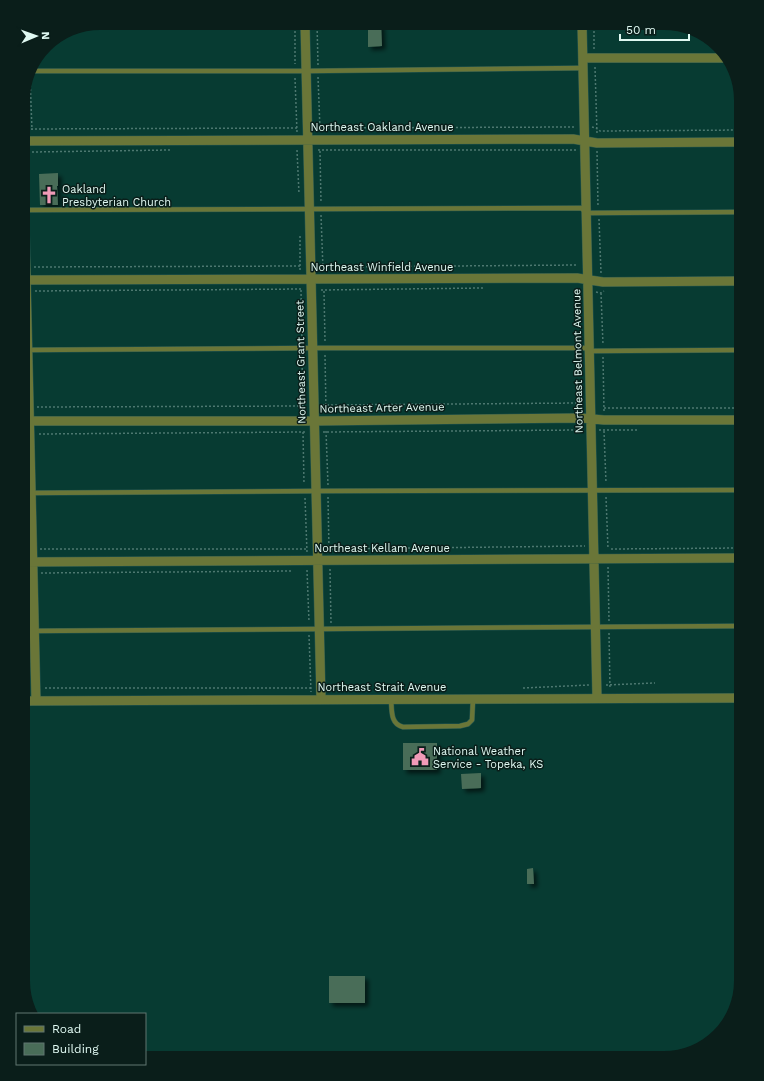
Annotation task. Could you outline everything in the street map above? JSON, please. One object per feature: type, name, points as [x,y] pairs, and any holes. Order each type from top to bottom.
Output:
[{"type":"street","name":"Northeast Grant Street","points":[[306,30],[321,699]]},
{"type":"street","name":"Northeast Belmont Avenue","points":[[582,30],[598,698]]},
{"type":"street","points":[[583,58],[719,58]]},
{"type":"street","name":"Northeast Oakland Avenue","points":[[30,141],[577,139],[597,143],[734,142]]},
{"type":"street","name":"Northeast Winfield Avenue","points":[[30,280],[577,278],[603,285],[734,281]]},
{"type":"street","name":"Northeast Arter Avenue","points":[[30,421],[326,421],[581,418],[604,420],[734,420]]},
{"type":"street","name":"Northeast Kellam Avenue","points":[[30,562],[734,558]]},
{"type":"street","points":[[30,568],[32,573],[36,701]]},
{"type":"street","name":"Northeast Strait Avenue","points":[[30,701],[734,698]]},
{"type":"lane","points":[[36,71],[318,71],[583,68]]},
{"type":"lane","points":[[30,210],[581,208],[586,213],[734,212]]},
{"type":"lane","points":[[30,350],[585,348],[590,351],[734,350]]},
{"type":"lane","points":[[30,493],[734,490]]},
{"type":"lane","points":[[33,631],[734,626]]},
{"type":"lane","points":[[391,699],[392,717],[394,722],[398,726],[403,727],[460,726],[468,724],[472,720],[473,699]]},
{"type":"path","points":[[317,30],[331,629]]},
{"type":"path","points":[[594,30],[596,128],[603,285],[601,293],[608,549],[610,698]]},
{"type":"path","points":[[30,129],[585,127],[596,128],[600,131],[734,130]]},
{"type":"path","points":[[30,151],[173,150]]},
{"type":"path","points":[[308,150],[575,150],[585,154]]},
{"type":"path","points":[[601,293],[603,285]]},
{"type":"path","points":[[30,291],[484,288]]},
{"type":"path","points":[[588,291],[601,293]]},
{"type":"path","points":[[604,408],[734,408]]},
{"type":"path","points":[[30,434],[642,430]]},
{"type":"path","points":[[608,549],[734,548]]},
{"type":"path","points":[[32,573],[299,570]]},
{"type":"path","points":[[307,570],[318,571]]},
{"type":"path","points":[[30,688],[321,688]]},
{"type":"building","points":[[368,30],[381,30],[382,46],[368,47]]},
{"type":"building","name":"Oakland Presbyterian Church","points":[[58,173],[58,205],[40,205],[39,174]]},
{"type":"building","name":"National Weather Service - Topeka, KS","points":[[403,743],[437,743],[437,770],[403,770]]},
{"type":"building","points":[[481,773],[481,788],[462,789],[461,774]]},
{"type":"building","points":[[533,868],[534,884],[527,884],[527,869]]},
{"type":"building","points":[[329,976],[365,976],[365,1003],[329,1003]]},
{"type":"place","name":"Oakland Presbyterian Church","points":[[49,195]]},
{"type":"place","name":"National Weather Service - Topeka, KS","points":[[420,757]]}]
